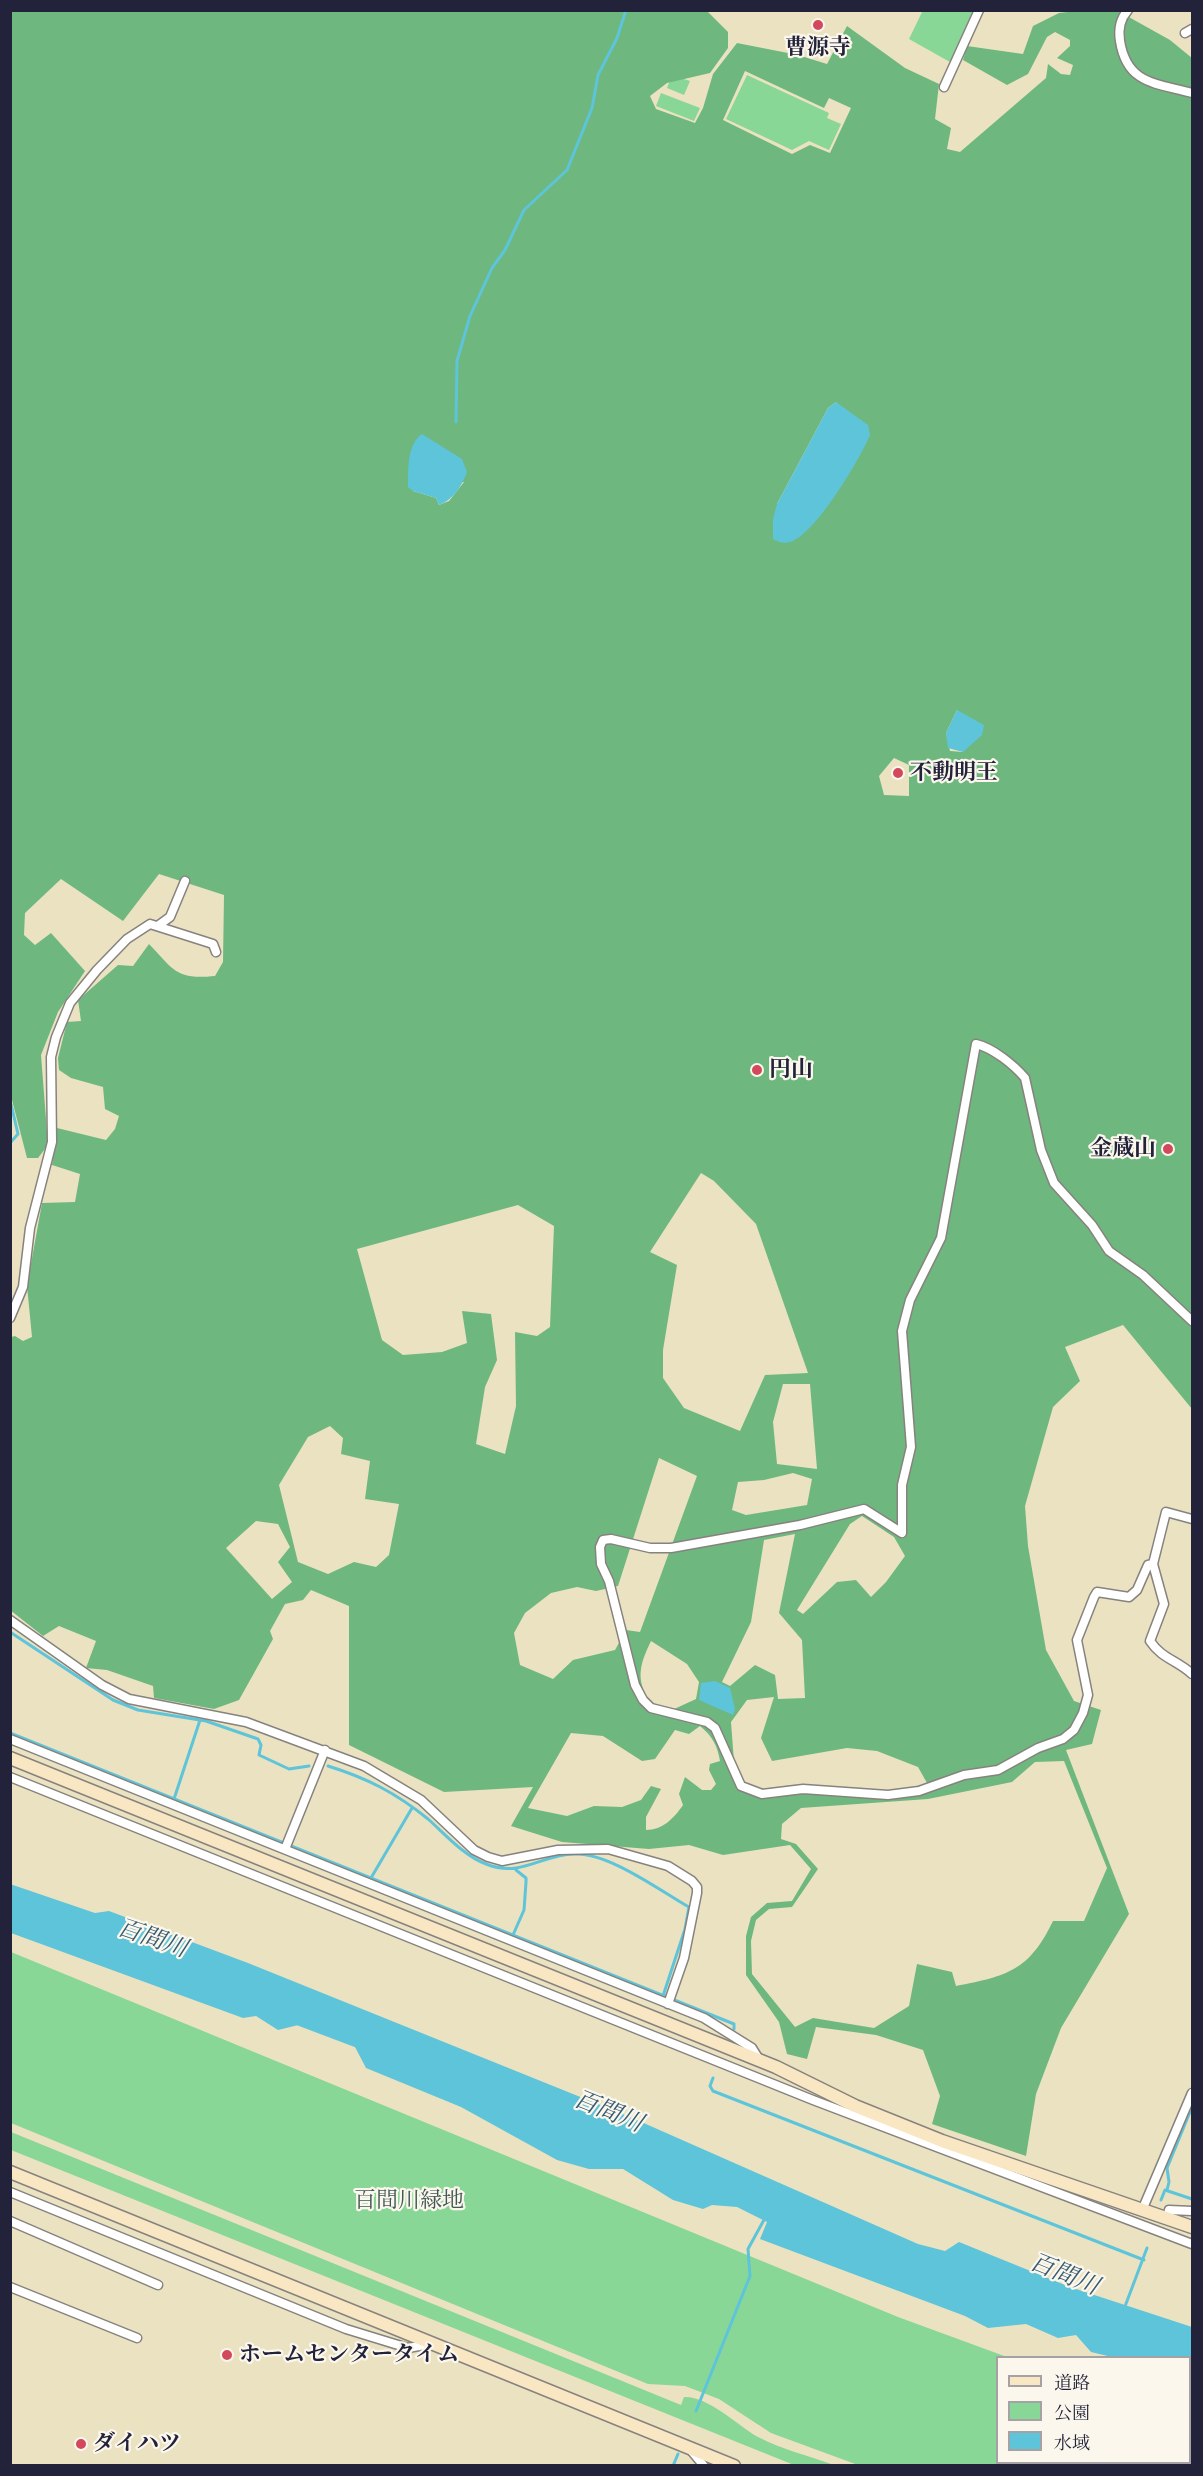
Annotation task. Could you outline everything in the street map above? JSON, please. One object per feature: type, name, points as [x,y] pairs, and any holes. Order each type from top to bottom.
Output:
[{"type":"street","points":[[944,87],[979,10]]},
{"type":"street","points":[[1128,10],[1119,27],[1125,61],[1143,80],[1192,93]]},
{"type":"street","points":[[159,926],[170,917],[185,881]]},
{"type":"street","points":[[10,1318],[22,1287],[30,1228],[52,1142],[51,1057],[63,1017],[70,1003],[127,939],[150,924],[213,944],[216,952]]},
{"type":"street","points":[[1153,1564],[1148,1565],[1137,1590],[1129,1597],[1097,1592],[1094,1597],[1077,1640],[1088,1695],[1078,1721],[1063,1739],[1038,1748],[998,1770],[964,1775],[919,1791],[888,1795],[803,1789],[762,1794],[741,1786],[715,1728],[707,1722],[651,1708],[643,1700],[634,1684],[609,1581],[601,1564],[600,1546],[603,1540],[611,1539],[650,1548],[671,1548],[800,1525],[864,1509],[902,1533],[902,1485],[911,1448],[902,1331],[910,1300],[941,1238],[976,1044],[983,1046],[1019,1070],[1025,1078],[1043,1159],[1054,1183],[1092,1225],[1109,1251],[1143,1275],[1192,1321]]},
{"type":"street","points":[[1192,1519],[1166,1512],[1153,1564],[1164,1604],[1150,1641],[1158,1653],[1180,1663],[1192,1674]]},
{"type":"street","points":[[10,1620],[102,1685],[121,1695],[145,1704],[225,1716],[325,1750],[364,1766],[421,1800],[474,1850],[488,1857],[502,1861],[566,1850],[608,1850],[668,1866],[692,1881],[697,1887],[695,1911],[684,1958],[669,2001]]},
{"type":"street","points":[[10,1738],[287,1846],[669,2001],[704,2018],[752,2048],[761,2061]]},
{"type":"street","points":[[287,1846],[325,1750]]},
{"type":"street","points":[[10,1758],[761,2061],[855,2106],[942,2141],[1143,2208],[1192,2227]]},
{"type":"street","points":[[10,1777],[813,2100],[1192,2244]]},
{"type":"street","points":[[1143,2208],[1192,2093]]},
{"type":"street","points":[[10,2172],[734,2466]]},
{"type":"street","points":[[10,2192],[346,2329],[408,2348],[431,2344]]},
{"type":"street","points":[[1167,2218],[1170,2211],[1192,2211]]},
{"type":"street","points":[[10,2221],[158,2285]]},
{"type":"street","points":[[10,2287],[137,2338]]},
{"type":"street","points":[[689,2448],[697,2461],[704,2466]]},
{"type":"green space","points":[[923,10],[974,11],[950,62],[909,39]]},
{"type":"green space","points":[[11,11],[707,11],[728,32],[728,48],[710,73],[667,83],[650,96],[656,109],[695,123],[703,108],[713,74],[737,43],[798,55],[827,64],[847,26],[905,68],[939,84],[935,119],[951,128],[947,149],[960,152],[1046,78],[1048,64],[1061,74],[1070,75],[1073,65],[1057,58],[1070,46],[1070,40],[1055,32],[1047,37],[1028,74],[1007,85],[963,60],[967,46],[1023,54],[1033,26],[1059,13],[1118,11],[1170,40],[1192,58],[1192,1409],[1123,1325],[1065,1347],[1080,1381],[1053,1407],[1025,1506],[1028,1546],[1046,1650],[1074,1701],[1101,1710],[1092,1744],[1066,1750],[1129,1914],[1061,2028],[1036,2094],[1026,2156],[932,2124],[940,2096],[923,2050],[876,2035],[816,2027],[807,2059],[787,2054],[779,2022],[746,1975],[746,1936],[751,1917],[767,1903],[792,1901],[811,1869],[790,1845],[723,1855],[689,1845],[649,1849],[562,1842],[511,1826],[533,1787],[444,1792],[349,1745],[349,1606],[311,1590],[303,1600],[285,1604],[270,1631],[273,1639],[239,1700],[214,1709],[154,1698],[153,1686],[107,1670],[86,1668],[96,1641],[59,1626],[43,1636],[10,1610],[11,1337],[15,1336],[23,1341],[32,1337],[27,1286],[42,1203],[75,1202],[80,1174],[52,1165],[57,1128],[106,1140],[115,1129],[119,1116],[105,1109],[103,1087],[71,1078],[59,1070],[58,1058],[67,1022],[81,1021],[78,1000],[118,965],[133,966],[149,944],[164,961],[177,971],[192,976],[215,976],[223,962],[224,895],[159,874],[123,921],[61,879],[25,913],[24,935],[35,945],[51,933],[85,971],[58,1012],[41,1055],[48,1145],[38,1158],[27,1158],[11,1096]],"holes":[[[745,71],[824,108],[829,98],[851,108],[830,153],[810,145],[792,154],[723,120]],[[836,402],[857,456],[840,485],[777,504],[828,408]],[[464,482],[449,501],[439,505],[436,498],[413,491]],[[957,710],[963,752],[950,751],[946,733]],[[894,758],[909,765],[909,796],[884,795],[879,776]],[[701,1173],[714,1181],[756,1224],[808,1373],[765,1375],[740,1431],[684,1408],[663,1378],[663,1350],[677,1265],[650,1252]],[[518,1205],[554,1226],[550,1327],[537,1336],[515,1332],[516,1406],[505,1454],[476,1444],[485,1387],[497,1360],[491,1314],[462,1311],[467,1343],[442,1352],[403,1355],[382,1340],[357,1249]],[[783,1384],[810,1384],[817,1469],[777,1464],[773,1422]],[[330,1426],[343,1438],[341,1454],[370,1461],[365,1499],[399,1504],[389,1555],[376,1567],[354,1562],[328,1574],[298,1562],[279,1485],[308,1437]],[[659,1458],[697,1476],[640,1632],[626,1630],[615,1650],[573,1660],[553,1679],[520,1665],[514,1633],[525,1613],[551,1593],[577,1587],[596,1591],[618,1586]],[[793,1473],[812,1479],[807,1505],[746,1515],[732,1510],[738,1482],[764,1480]],[[862,1516],[894,1537],[905,1556],[886,1582],[871,1597],[856,1580],[837,1582],[803,1614],[797,1610],[850,1524]],[[256,1521],[278,1524],[290,1547],[278,1562],[292,1582],[272,1599],[226,1548]],[[795,1534],[779,1613],[802,1640],[805,1698],[778,1699],[775,1675],[755,1665],[730,1686],[722,1682],[751,1622],[764,1540]],[[651,1641],[687,1664],[699,1682],[696,1699],[672,1710],[650,1702],[642,1686],[641,1672]],[[774,1697],[761,1738],[772,1761],[847,1748],[877,1751],[918,1767],[927,1783],[896,1790],[798,1785],[758,1789],[744,1786],[734,1762],[731,1722],[747,1700]],[[700,1726],[714,1742],[720,1761],[710,1764],[709,1770],[716,1784],[711,1790],[702,1790],[685,1777],[679,1794],[683,1805],[676,1814],[658,1828],[646,1830],[646,1817],[661,1789],[651,1786],[641,1800],[622,1807],[594,1806],[567,1816],[528,1808],[571,1733],[603,1736],[642,1761],[655,1759],[675,1730],[689,1734]],[[1064,1761],[1107,1868],[1084,1921],[1053,1921],[1035,1951],[1015,1969],[989,1979],[956,1986],[952,1972],[917,1964],[909,2006],[874,2028],[813,2018],[795,2027],[752,1974],[751,1941],[756,1920],[769,1909],[792,1907],[818,1869],[796,1844],[781,1839],[782,1824],[801,1808],[928,1799],[1012,1782],[1035,1762]]]},
{"type":"green space","points":[[672,75],[690,81],[684,95],[667,88]]},
{"type":"green space","points":[[747,75],[829,113],[827,118],[841,124],[829,150],[809,141],[792,150],[726,119]]},
{"type":"green space","points":[[661,93],[700,108],[694,121],[656,106]]},
{"type":"green space","name":"百間川緑地","points":[[11,1952],[898,2317],[1004,2356],[996,2356],[996,2464],[1191,2464],[1191,2426],[1192,2465],[858,2465],[771,2433],[719,2399],[685,2386],[648,2384],[11,2123]]},
{"type":"green space","points":[[11,2132],[681,2405],[684,2397],[703,2401],[758,2437],[834,2465],[794,2465],[11,2150]]},
{"type":"water","points":[[836,402],[868,425],[870,435],[847,478],[812,526],[790,542],[777,541],[773,539],[773,519],[777,504],[828,408]]},
{"type":"water","points":[[422,434],[462,459],[467,472],[456,492],[449,500],[439,505],[436,498],[413,491],[408,487],[411,451],[413,444]]},
{"type":"water","points":[[957,710],[984,725],[982,735],[963,752],[948,748],[946,733]]},
{"type":"water","points":[[715,1681],[730,1688],[735,1709],[733,1715],[699,1700],[701,1683]]},
{"type":"water","points":[[10,1884],[95,1913],[109,1911],[248,1963],[630,2117],[918,2244],[945,2251],[959,2242],[1070,2287],[1192,2327],[1192,2383],[1191,2356],[1108,2356],[1091,2352],[1076,2335],[1058,2338],[1026,2324],[988,2328],[965,2316],[760,2239],[767,2222],[737,2207],[712,2205],[703,2209],[673,2200],[623,2169],[589,2169],[557,2160],[461,2107],[366,2068],[343,2024],[327,2018],[278,2030],[256,2016],[243,2018],[11,1933]]},
{"type":"waterway","points":[[456,422],[457,361],[470,316],[492,268],[505,250],[524,210],[567,170],[592,108],[598,75],[617,38],[626,10]]},
{"type":"waterway","points":[[10,1143],[18,1134],[11,1104]]},
{"type":"waterway","points":[[10,1632],[113,1700],[138,1710],[206,1721],[258,1739],[261,1745],[259,1755],[289,1769],[309,1766]]},
{"type":"waterway","points":[[174,1799],[200,1720]]},
{"type":"waterway","points":[[10,1733],[734,2024],[734,2029]]},
{"type":"waterway","points":[[328,1766],[368,1781],[393,1794],[428,1819],[462,1850],[486,1864],[498,1868],[510,1868],[562,1855],[587,1855],[633,1873],[689,1907],[685,1929],[663,1996]]},
{"type":"waterway","points":[[371,1878],[412,1808]]},
{"type":"waterway","points":[[513,1935],[524,1910],[526,1882],[526,1878],[516,1870]]},
{"type":"waterway","name":"百間川","points":[[290,2012],[372,2043]]},
{"type":"waterway","points":[[713,2078],[710,2086],[713,2091],[1144,2260]]},
{"type":"waterway","points":[[1167,2190],[1169,2182],[1167,2168],[1192,2107]]},
{"type":"waterway","points":[[1161,2200],[1165,2190],[1192,2199]]},
{"type":"waterway","points":[[696,2411],[750,2276],[748,2249],[765,2218]]},
{"type":"waterway","points":[[1124,2309],[1147,2248]]},
{"type":"waterway","points":[[673,2466],[678,2454]]},
{"type":"place","name":"曹源寺","points":[[818,25]]},
{"type":"place","name":"不動明王","points":[[898,773]]},
{"type":"place","name":"円山","points":[[757,1070]]},
{"type":"place","name":"金蔵山","points":[[1168,1149]]},
{"type":"place","name":"ホームセンタータイム","points":[[227,2355]]},
{"type":"place","name":"ダイハツ","points":[[81,2444]]}]
